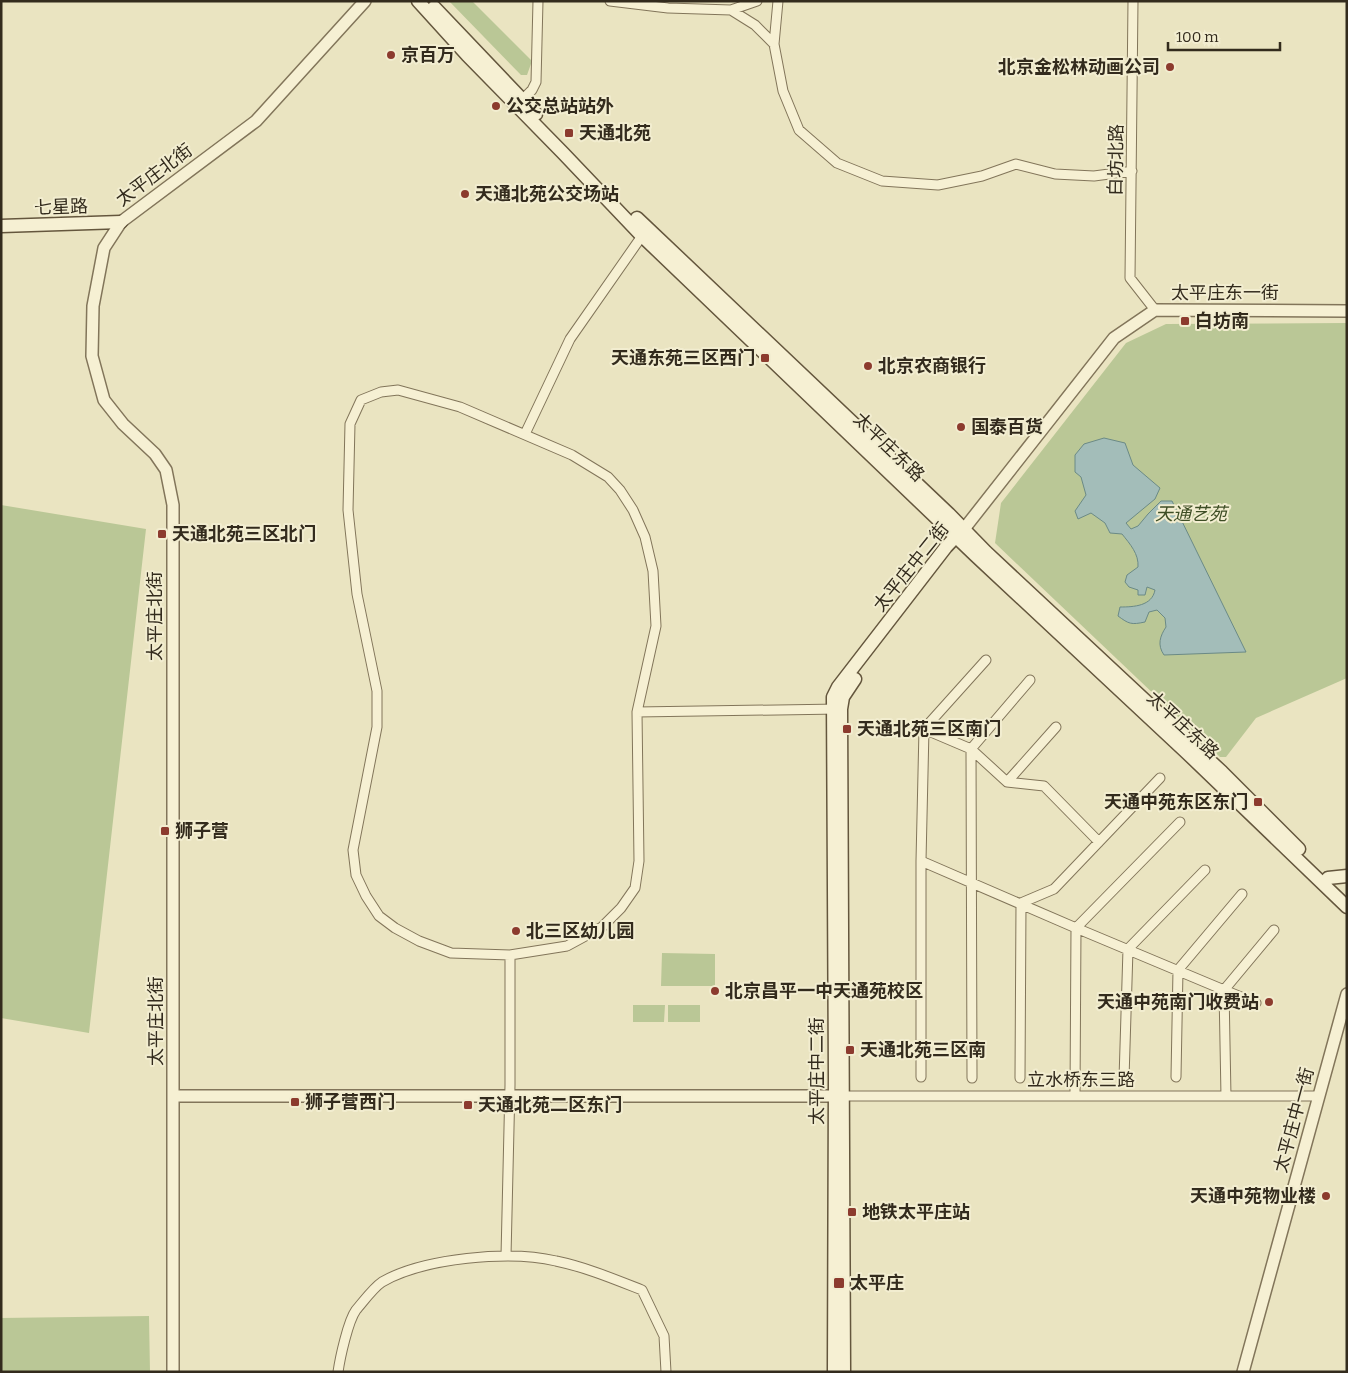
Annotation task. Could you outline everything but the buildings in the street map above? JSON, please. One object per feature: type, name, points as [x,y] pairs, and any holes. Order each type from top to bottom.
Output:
[{"type":"main road","name":"太平庄东路","points":[[418,1],[644,232],[1347,907]]},
{"type":"main road","name":"太平庄东路","points":[[429,1],[519,103]]},
{"type":"main road","name":"七星路","points":[[1,226],[121,222]]},
{"type":"main road","name":"太平庄东路","points":[[960,535],[986,552],[1222,772],[1347,897]]},
{"type":"main road","name":"太平庄中二街","points":[[844,1372],[836,709],[833,697],[838,687],[960,535]]},
{"type":"main road","points":[[1328,878],[1347,876]]},
{"type":"main road","name":"太平庄中二街","points":[[834,1372],[840,1096]]},
{"type":"street","name":"太平庄北街","points":[[173,1372],[173,504],[166,470],[155,454],[123,424],[104,400],[92,356],[93,306],[104,248],[121,222],[256,121],[365,1]]},
{"type":"street","points":[[519,103],[532,90],[536,82],[538,1]]},
{"type":"street","points":[[610,1],[668,8],[731,10],[757,1]]},
{"type":"street","points":[[778,1],[774,44],[783,91],[799,130],[837,163],[882,180],[938,185],[982,176],[1016,164],[1055,174],[1094,176],[1132,171]]},
{"type":"street","name":"白坊北路","points":[[1133,1],[1130,278],[1155,310]]},
{"type":"street","points":[[731,10],[755,25],[774,44]]},
{"type":"street","points":[[525,434],[570,338],[644,232]]},
{"type":"street","name":"太平庄东一街","points":[[960,535],[1114,338],[1155,310],[1347,310]]},
{"type":"street","points":[[398,390],[460,408],[525,434],[572,455],[608,477],[620,490],[633,510],[645,537],[652,572],[656,626],[637,712],[639,861],[635,888],[621,908],[602,927],[567,946],[510,955],[451,952],[419,942],[379,916],[366,896],[356,875],[354,850],[377,727],[378,691],[357,594],[348,510],[350,424],[361,400],[381,392],[398,390]]},
{"type":"street","points":[[921,1078],[921,861],[924,729],[986,660]]},
{"type":"street","points":[[972,1078],[973,882],[971,749],[1030,680]]},
{"type":"street","points":[[637,712],[836,709]]},
{"type":"street","points":[[1006,782],[1056,727]]},
{"type":"street","points":[[924,729],[971,749],[1006,782],[1044,786],[1099,842]]},
{"type":"street","points":[[1021,903],[1054,889],[1160,778]]},
{"type":"street","points":[[1075,1096],[1076,928],[1180,822]]},
{"type":"street","points":[[921,861],[1256,1003]]},
{"type":"street","points":[[1124,1079],[1128,949],[1205,870]]},
{"type":"street","points":[[1176,1077],[1178,970],[1242,894]]},
{"type":"street","points":[[1020,1078],[1021,903]]},
{"type":"street","points":[[1226,1096],[1224,990],[1274,930]]},
{"type":"street","points":[[506,1256],[510,955]]},
{"type":"street","name":"太平庄中一街","points":[[1243,1372],[1347,994]]},
{"type":"street","points":[[174,1096],[840,1096]]},
{"type":"street","name":"立水桥东三路","points":[[840,1096],[1318,1096]]},
{"type":"street","points":[[338,1372],[341,1353],[355,1312],[380,1284],[402,1272],[435,1263],[506,1256],[554,1260],[599,1273],[642,1290],[664,1336],[666,1372]]},
{"type":"green space","points":[[449,1],[472,1],[532,61],[527,75],[521,75]]},
{"type":"green space","name":"天通艺苑","points":[[1347,323],[1347,678],[1256,718],[1226,757],[1220,757],[995,543],[1001,503],[1126,343],[1166,324]]},
{"type":"green space","points":[[1,505],[146,529],[89,1033],[1,1018]]},
{"type":"green space","points":[[662,953],[715,954],[715,986],[661,986]]},
{"type":"green space","points":[[633,1005],[665,1005],[664,1022],[633,1022]]},
{"type":"green space","points":[[668,1005],[700,1005],[700,1022],[668,1022]]},
{"type":"green space","points":[[149,1316],[150,1372],[1,1372],[1,1318]]},
{"type":"water","points":[[1104,438],[1125,443],[1133,465],[1160,488],[1155,499],[1126,523],[1131,529],[1138,526],[1161,501],[1172,501],[1246,652],[1164,655],[1160,644],[1166,627],[1165,618],[1157,610],[1149,612],[1145,622],[1140,623],[1133,624],[1118,616],[1120,607],[1142,604],[1150,599],[1155,590],[1147,587],[1145,595],[1138,595],[1138,590],[1129,587],[1125,582],[1127,575],[1138,567],[1138,562],[1133,549],[1122,534],[1110,533],[1105,523],[1091,513],[1078,519],[1075,511],[1086,495],[1081,477],[1075,472],[1075,455],[1084,444]]},
{"type":"place","name":"京百万","points":[[391,55]]},
{"type":"place","name":"北京金松林动画公司","points":[[1170,67]]},
{"type":"place","name":"公交总站站外","points":[[496,106]]},
{"type":"place","name":"天通北苑","points":[[569,133]]},
{"type":"place","name":"天通北苑公交场站","points":[[465,194]]},
{"type":"place","name":"白坊南","points":[[1185,321]]},
{"type":"place","name":"天通东苑三区西门","points":[[765,358]]},
{"type":"place","name":"北京农商银行","points":[[868,366]]},
{"type":"place","name":"国泰百货","points":[[961,427]]},
{"type":"place","name":"天通北苑三区北门","points":[[162,534]]},
{"type":"place","name":"天通北苑三区南门","points":[[847,729]]},
{"type":"place","name":"天通中苑东区东门","points":[[1258,802]]},
{"type":"place","name":"狮子营","points":[[165,831]]},
{"type":"place","name":"北三区幼儿园","points":[[516,931]]},
{"type":"place","name":"北京昌平一中天通苑校区","points":[[715,991]]},
{"type":"place","name":"天通中苑南门收费站","points":[[1269,1002]]},
{"type":"place","name":"天通北苑三区南","points":[[850,1050]]},
{"type":"place","name":"狮子营西门","points":[[295,1102]]},
{"type":"place","name":"天通北苑二区东门","points":[[468,1105]]},
{"type":"place","name":"天通中苑物业楼","points":[[1326,1196]]},
{"type":"place","name":"地铁太平庄站","points":[[852,1212]]},
{"type":"place","name":"太平庄","points":[[839,1283]]}]
